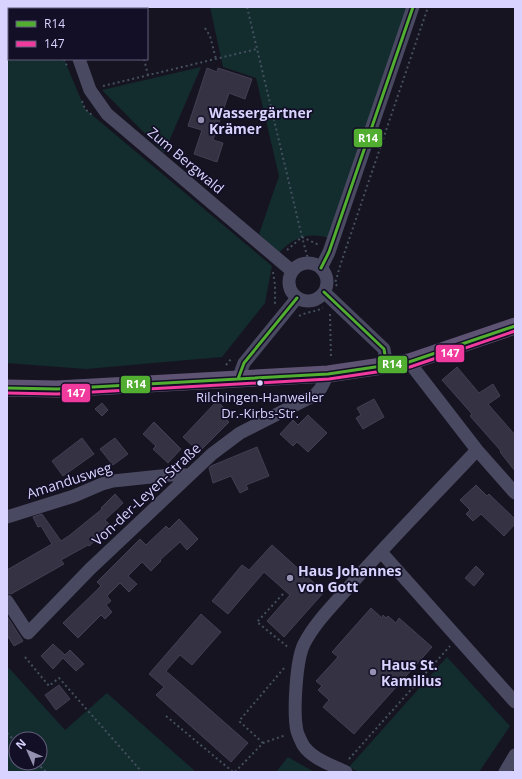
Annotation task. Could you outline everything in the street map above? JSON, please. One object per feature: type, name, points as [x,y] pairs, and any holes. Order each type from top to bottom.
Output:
[{"type":"main road","points":[[7,388],[57,389],[168,382],[238,380],[330,367],[386,362],[409,362],[515,326]]},
{"type":"street","points":[[321,268],[329,252],[413,7]]},
{"type":"street","name":"Zum Bergwald","points":[[78,60],[90,90],[107,114],[292,271]]},
{"type":"street","points":[[309,263],[316,264],[321,268],[327,282],[324,292],[319,298],[312,301],[304,301],[297,298],[290,288],[289,276],[292,271],[300,265],[309,263]]},
{"type":"street","points":[[324,292],[384,349],[386,362]]},
{"type":"street","points":[[238,380],[244,363],[297,298]]},
{"type":"street","points":[[409,362],[477,450],[515,493]]},
{"type":"street","name":"Von-der-Leyen-Straße","points":[[7,600],[28,633],[90,569],[212,454],[240,433],[314,395],[321,388],[330,367]]},
{"type":"street","points":[[343,771],[314,756],[304,745],[297,731],[295,709],[298,656],[304,643],[317,624],[381,552],[477,450]]},
{"type":"street","name":"Amandusweg","points":[[7,517],[74,496],[113,481],[170,475],[190,475]]},
{"type":"street","points":[[381,552],[515,702]]},
{"type":"street","points":[[504,772],[515,755]]},
{"type":"path","points":[[247,7],[309,263]]},
{"type":"path","points":[[338,290],[335,283],[341,263],[428,7]]},
{"type":"path","points":[[205,28],[210,36],[216,59]]},
{"type":"path","points":[[90,90],[257,49]]},
{"type":"path","points":[[144,60],[148,75]]},
{"type":"path","points":[[302,237],[323,247]]},
{"type":"path","points":[[284,252],[302,237]]},
{"type":"path","points":[[272,266],[275,286],[274,306]]},
{"type":"path","points":[[298,316],[304,313],[315,312],[326,307]]},
{"type":"path","points":[[330,310],[330,367]]},
{"type":"path","points":[[226,365],[236,353]]},
{"type":"path","points":[[263,743],[239,721],[298,656],[257,622],[283,594]]},
{"type":"path","points":[[343,771],[457,637]]},
{"type":"path","points":[[25,657],[49,686],[60,678],[142,772]]},
{"type":"path","points":[[166,716],[234,772],[263,743],[297,731]]},
{"type":"green space","points":[[7,7],[43,7],[8,8],[8,60],[64,60],[85,109],[272,266],[265,303],[222,357],[86,369],[7,363]]},
{"type":"green space","points":[[210,7],[410,7],[329,238],[321,236],[302,237],[290,243],[279,253],[259,234],[279,176],[256,78],[223,67]]},
{"type":"green space","points":[[201,67],[164,153],[102,90]]},
{"type":"green space","points":[[447,657],[510,726],[479,772],[359,772],[349,767]]},
{"type":"green space","points":[[9,668],[65,730],[107,693],[196,772],[7,772],[7,670]]},
{"type":"green space","points":[[288,757],[314,772],[276,772]]},
{"type":"building","name":"Wassergärtner Krämer","points":[[207,68],[217,72],[218,68],[252,79],[245,99],[229,93],[213,140],[223,143],[217,162],[194,154],[202,130],[188,126]]},
{"type":"building","points":[[457,367],[479,393],[493,384],[500,396],[488,404],[515,435],[515,471],[500,452],[501,451],[470,416],[472,414],[442,380]]},
{"type":"building","points":[[374,399],[384,417],[363,429],[356,418],[361,415],[357,408]]},
{"type":"building","points":[[217,401],[227,411],[223,416],[229,422],[199,452],[183,437]]},
{"type":"building","points":[[102,403],[108,410],[102,416],[95,409]]},
{"type":"building","points":[[308,415],[327,433],[308,452],[297,442],[293,446],[280,434],[293,420],[298,425]]},
{"type":"building","points":[[154,422],[181,449],[168,463],[153,449],[156,446],[143,434]]},
{"type":"building","points":[[82,438],[94,454],[63,476],[52,461]]},
{"type":"building","points":[[115,438],[128,454],[113,465],[100,449]]},
{"type":"building","points":[[257,447],[269,476],[246,485],[248,489],[240,493],[231,476],[213,483],[209,468],[211,466]]},
{"type":"building","points":[[476,485],[487,496],[489,494],[515,519],[515,524],[504,536],[481,514],[473,521],[466,514],[470,510],[460,500]]},
{"type":"building","points":[[115,494],[123,503],[105,520],[112,527],[89,546],[88,545],[61,560],[64,564],[11,594],[7,593],[7,570],[52,544],[41,526],[38,527],[33,517],[42,514],[61,541],[102,509],[101,508]]},
{"type":"building","points":[[179,519],[198,539],[187,550],[180,542],[160,560],[161,561],[151,571],[142,562],[128,576],[137,584],[129,592],[120,583],[107,596],[111,601],[106,605],[112,612],[105,619],[101,615],[78,638],[63,623],[101,586],[97,582],[140,539],[146,545],[166,526],[169,529]]},
{"type":"building","name":"Haus Johannes von Gott","points":[[272,545],[324,592],[284,637],[267,621],[290,595],[264,572],[228,614],[212,601],[242,565],[249,570]]},
{"type":"building","points":[[476,566],[484,574],[474,586],[465,578]]},
{"type":"building","name":"Haus St. Kamilius","points":[[371,608],[382,618],[383,615],[386,618],[388,616],[396,623],[399,618],[432,647],[354,734],[323,707],[329,700],[318,690],[322,686],[316,681],[338,657],[332,652]]},
{"type":"building","points":[[201,614],[221,632],[192,665],[180,655],[166,671],[248,743],[231,762],[156,695],[164,687],[149,674]]},
{"type":"building","points":[[7,616],[23,641],[14,646],[7,635]]},
{"type":"building","points":[[53,644],[65,655],[70,650],[84,664],[76,671],[63,658],[53,669],[41,656]]},
{"type":"building","points":[[59,685],[70,699],[56,710],[45,695]]},
{"type":"transit line","name":"R14","points":[[321,268],[329,252],[413,7]]},
{"type":"transit line","name":"R14","points":[[324,292],[384,349],[387,367]]},
{"type":"transit line","name":"R14","points":[[238,379],[244,363],[297,298]]},
{"type":"transit line","name":"R14","points":[[7,388],[57,389],[328,374],[409,362],[515,326]]},
{"type":"transit line","name":"147","points":[[7,393],[57,394],[329,379],[410,367],[515,331]]},
{"type":"place","name":"Wassergärtner Krämer","points":[[201,120]]},
{"type":"place","name":"Rilchingen-Hanweiler Dr.-Kirbs-Str.","points":[[260,383]]},
{"type":"place","name":"Haus Johannes von Gott","points":[[290,578]]},
{"type":"place","name":"Haus St. Kamilius","points":[[373,672]]}]
